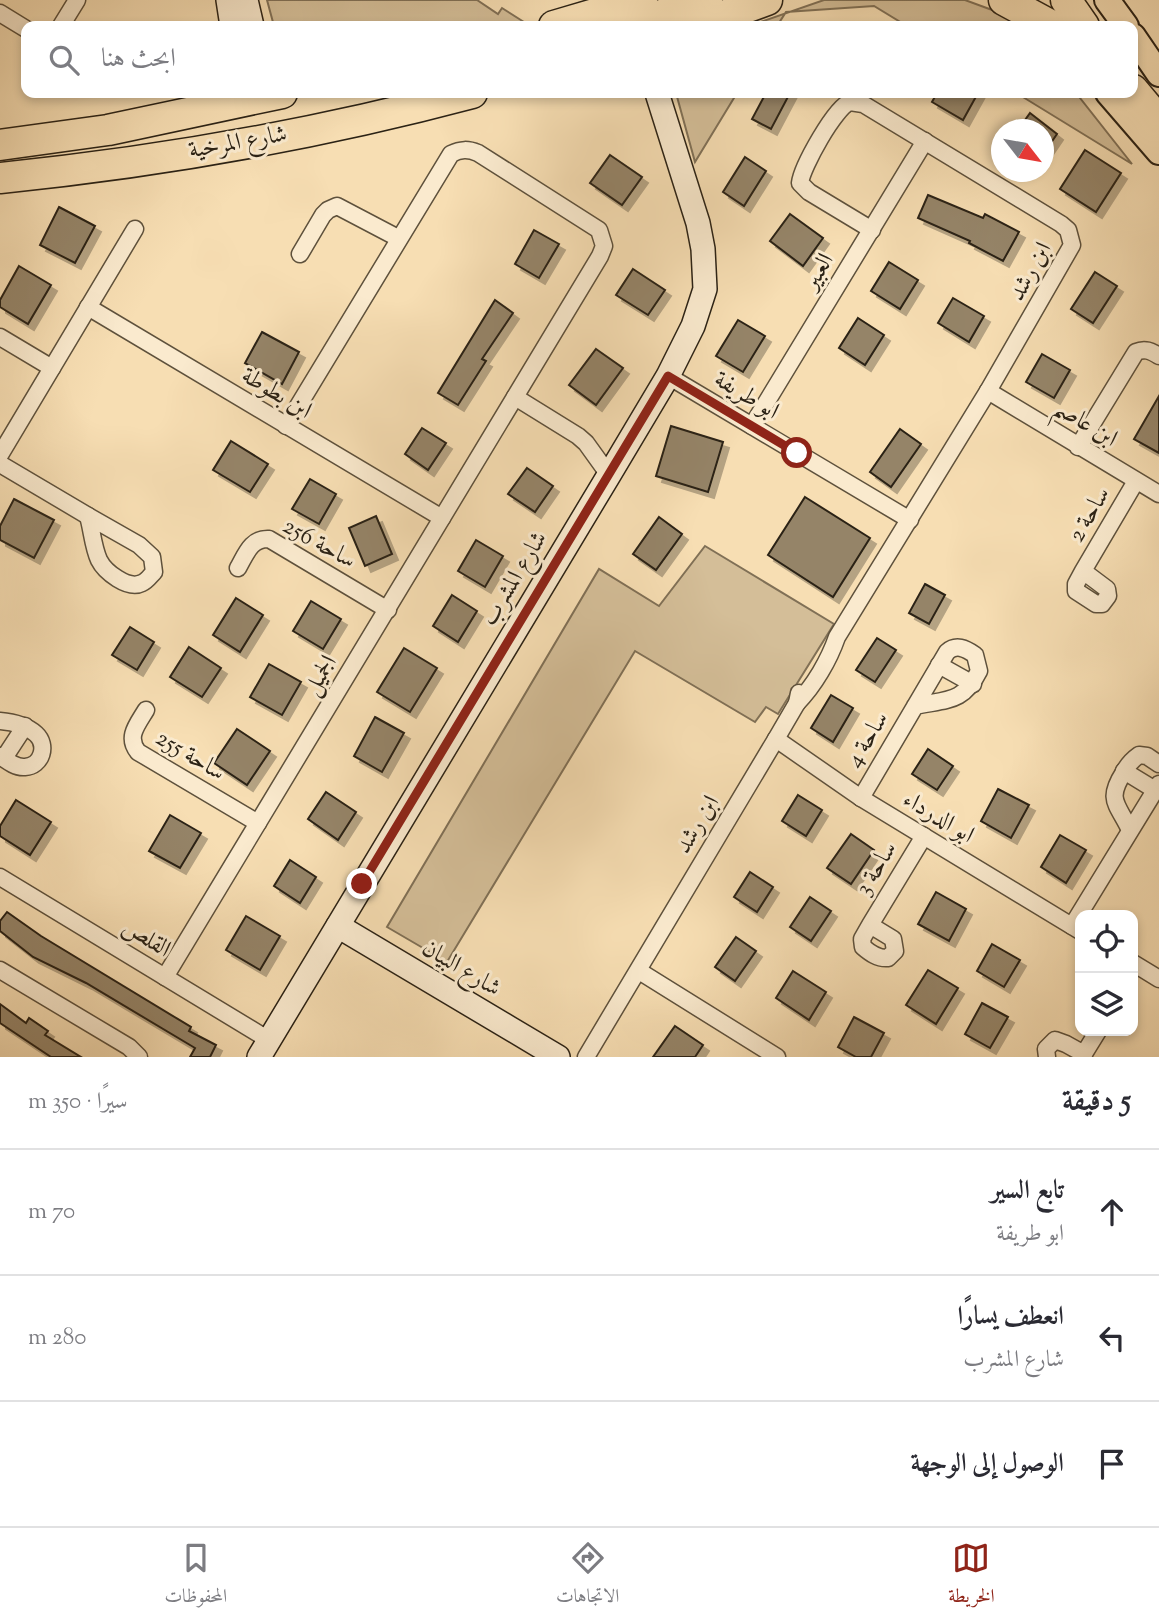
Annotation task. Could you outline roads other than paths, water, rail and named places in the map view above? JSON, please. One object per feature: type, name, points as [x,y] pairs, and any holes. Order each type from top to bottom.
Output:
[{"type":"highway","points":[[571,21],[642,0]]},
{"type":"highway","points":[[643,21],[707,0]]},
{"type":"highway","points":[[710,21],[767,0]]},
{"type":"highway","points":[[1004,0],[1044,21]]},
{"type":"highway","points":[[1066,0],[1081,21]]},
{"type":"highway","points":[[1138,96],[1159,121]]},
{"type":"highway","name":"شارع المرخية","points":[[0,145],[108,130],[259,98]]},
{"type":"highway","points":[[253,142],[286,122],[372,98]]},
{"type":"highway","name":"شارع المرخية","points":[[0,178],[67,172],[253,142],[359,121],[452,98]]},
{"type":"main road","points":[[1038,0],[1051,21]]},
{"type":"main road","points":[[1107,0],[1122,21]]},
{"type":"main road","points":[[1138,43],[1159,74]]},
{"type":"main road","points":[[1112,98],[1159,152]]},
{"type":"street","points":[[64,21],[76,0]]},
{"type":"street","points":[[228,0],[231,21]]},
{"type":"street","points":[[246,0],[251,21]]},
{"type":"street","points":[[0,13],[21,26]]},
{"type":"street","points":[[190,113],[215,98]]},
{"type":"street","name":"شارع المشرب","points":[[264,1049],[668,376],[700,308],[705,289],[705,269],[698,223],[657,98]]},
{"type":"street","name":"ابن رشد","points":[[586,1057],[797,703],[799,691],[826,646],[837,637],[910,520],[1072,245],[1068,230],[1061,224],[856,102],[844,104],[804,168],[800,183],[809,192],[872,230]]},
{"type":"street","name":"العبير","points":[[752,426],[925,141]]},
{"type":"street","name":"الجميل","points":[[165,977],[600,256],[604,246],[599,230],[478,153],[469,149],[452,154],[444,162],[286,426]]},
{"type":"street","points":[[300,254],[323,215],[337,206],[398,238]]},
{"type":"street","points":[[0,455],[135,229]]},
{"type":"street","name":"ابن بطوطة","points":[[88,307],[442,518]]},
{"type":"street","points":[[0,337],[52,368]]},
{"type":"street","points":[[1078,447],[1136,352],[1142,349],[1159,356]]},
{"type":"street","name":"ابو طريفة","points":[[668,376],[910,520]]},
{"type":"street","name":"ابن عاصم","points":[[988,391],[1159,494]]},
{"type":"street","points":[[515,397],[578,436],[609,475]]},
{"type":"street","points":[[0,464],[139,545],[152,557],[154,572],[143,583],[135,585],[125,582],[105,569],[99,559],[88,516]]},
{"type":"street","name":"ساحة 2","points":[[1083,571],[1136,481]]},
{"type":"street","name":"ساحة 256","points":[[238,568],[253,542],[260,538],[269,539],[388,610]]},
{"type":"street","name":"ساحة 4","points":[[861,798],[939,665],[951,648],[960,647],[975,655],[979,671],[973,684],[962,695],[915,706]]},
{"type":"street","points":[[939,665],[973,684]]},
{"type":"street","name":"ساحة 255","points":[[146,710],[133,733],[132,744],[138,752],[258,823]]},
{"type":"street","points":[[0,722],[25,726],[42,741],[41,758],[26,767],[16,766],[2,757],[25,726]]},
{"type":"street","name":"ابو الدرداء","points":[[776,738],[861,798],[1075,928]]},
{"type":"street","points":[[1130,830],[1113,792],[1131,760],[1139,755],[1159,764]]},
{"type":"street","points":[[1086,910],[1157,787],[1124,771]]},
{"type":"street","name":"ساحة 3","points":[[870,925],[923,836]]},
{"type":"street","name":"القلص","points":[[0,877],[165,977],[264,1049]]},
{"type":"street","name":"شارع البيان","points":[[338,926],[558,1057]]},
{"type":"street","points":[[0,970],[129,1047],[139,1057]]},
{"type":"street","points":[[1138,970],[1159,979]]},
{"type":"street","points":[[639,971],[777,1057]]},
{"type":"street","points":[[1047,1057],[1046,1049],[1055,1040],[1083,1056],[1095,1036]]}]
